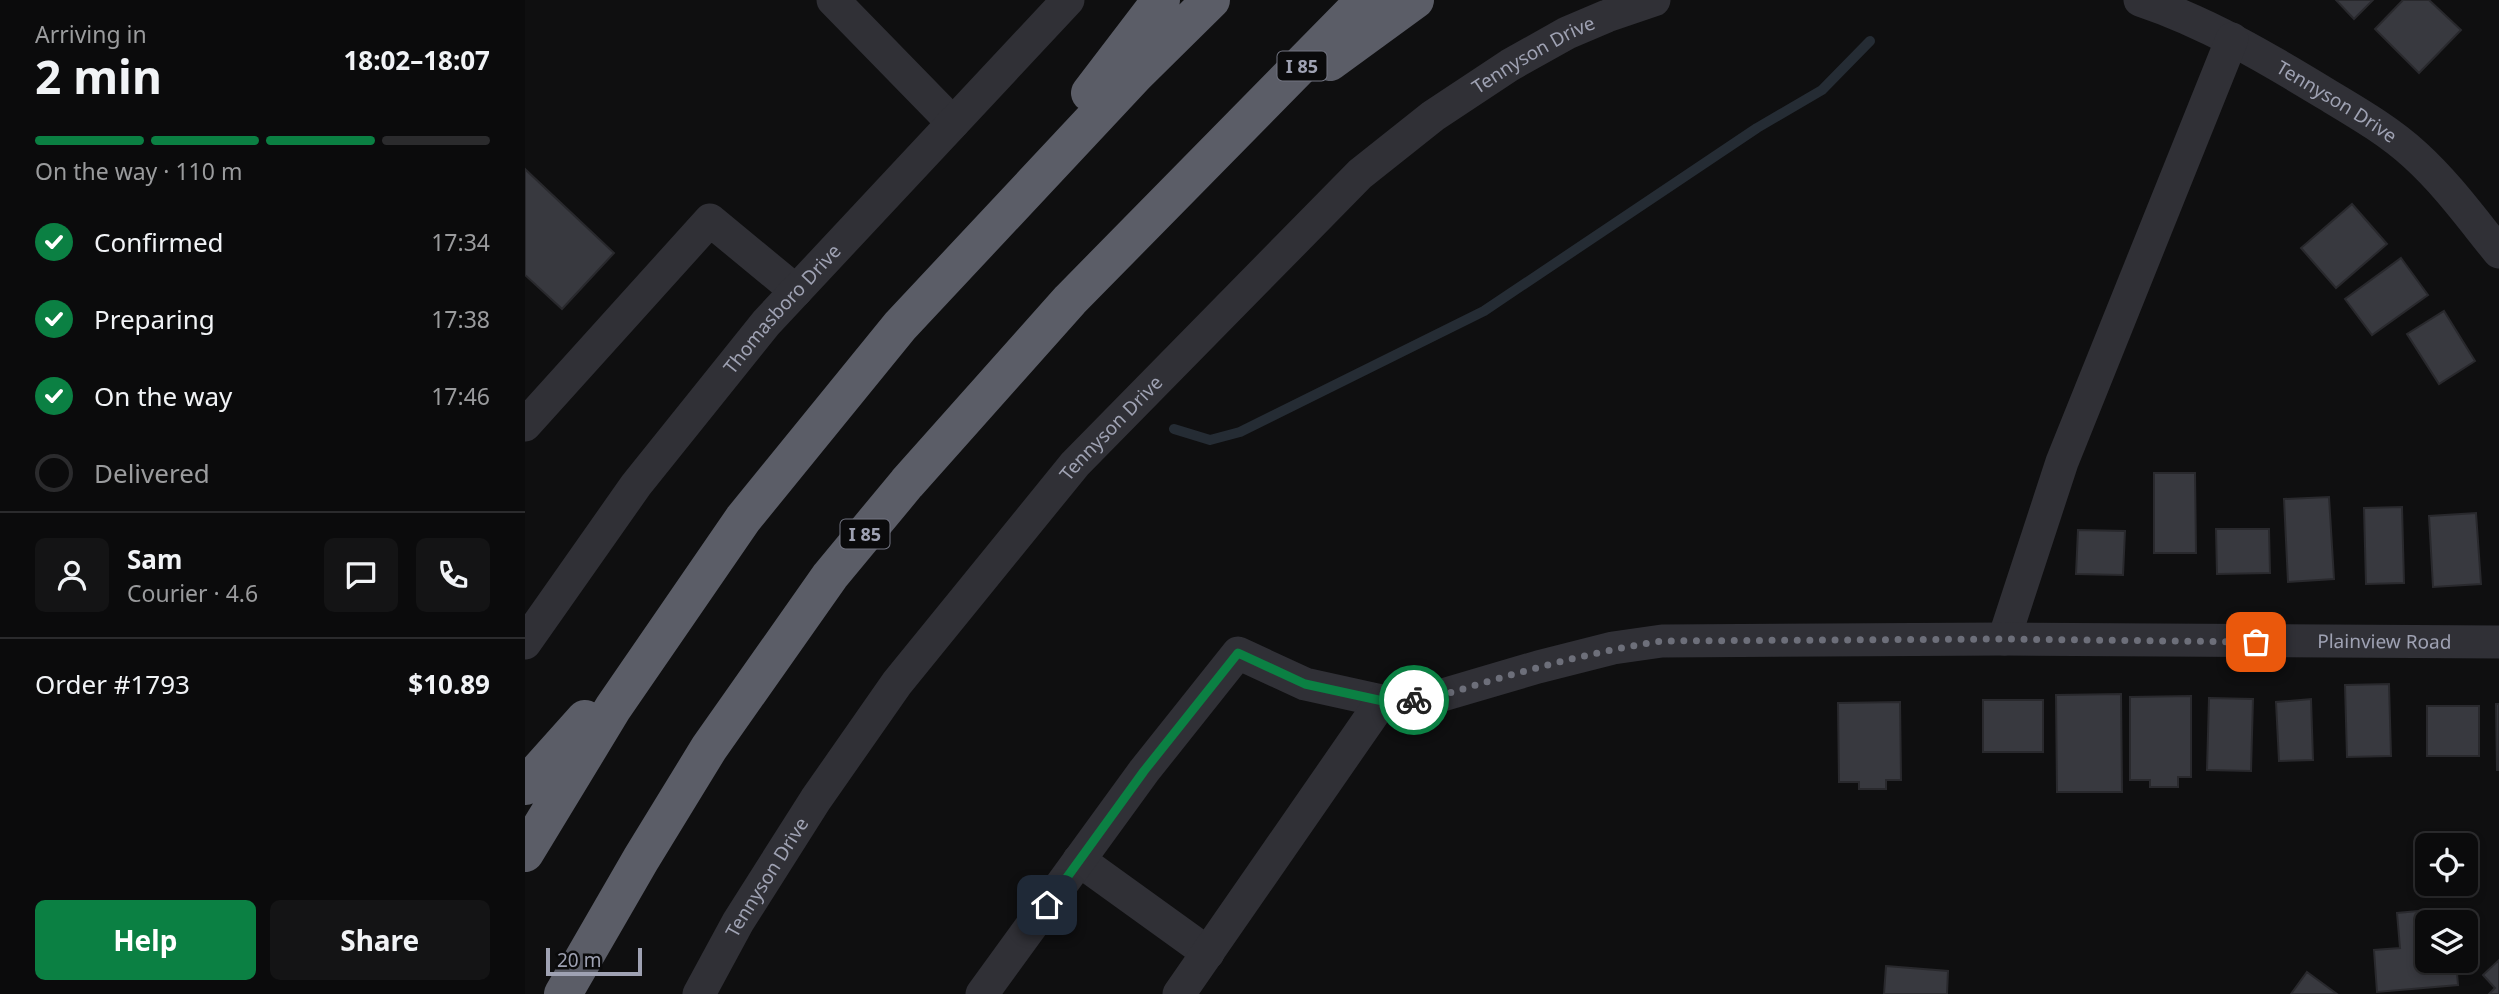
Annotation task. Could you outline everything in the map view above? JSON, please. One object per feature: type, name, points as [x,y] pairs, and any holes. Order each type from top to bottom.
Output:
[{"type":"highway","points":[[992,226],[1161,0]]},
{"type":"highway","points":[[525,853],[613,708],[743,519],[891,336],[1135,75],[1211,0]]},
{"type":"highway","name":"I 85","points":[[563,994],[709,748],[830,576],[907,483],[1070,300],[1364,0]]},
{"type":"highway","points":[[1237,130],[1415,0]]},
{"type":"highway","points":[[525,786],[563,746],[686,600]]},
{"type":"street","points":[[833,0],[953,122]]},
{"type":"street","name":"Thomasboro Drive","points":[[531,619],[683,424],[796,290],[1068,0]]},
{"type":"street","name":"Tennyson Drive","points":[[699,994],[738,922],[815,799],[890,694],[1075,464],[1360,174],[1433,116],[1510,65],[1567,33],[1654,0]]},
{"type":"street","name":"Tennyson Drive","points":[[2140,0],[2163,7],[2256,51],[2368,119],[2414,153],[2450,191],[2499,252]]},
{"type":"street","points":[[2004,639],[2062,463],[2232,39]]},
{"type":"street","points":[[525,425],[710,220],[796,290]]},
{"type":"street","name":"Plainview Road","points":[[1079,860],[1144,771],[1238,653],[1305,684],[1383,701],[1429,699],[1551,663],[1613,648],[1662,641],[2004,639],[2499,642]]},
{"type":"street","points":[[1179,994],[1383,701]]},
{"type":"street","points":[[982,994],[1079,860],[1208,953]]},
{"type":"building","points":[[2336,0],[2373,0],[2354,19]]},
{"type":"building","points":[[2403,0],[2429,0],[2461,30],[2419,73],[2375,29]]},
{"type":"building","points":[[525,169],[614,253],[562,309],[525,275]]},
{"type":"building","points":[[2352,204],[2387,244],[2336,288],[2301,248]]},
{"type":"building","points":[[2401,258],[2428,295],[2372,335],[2345,299]]},
{"type":"building","points":[[2444,311],[2475,361],[2439,384],[2407,334]]},
{"type":"building","points":[[2154,473],[2195,473],[2196,553],[2154,553]]},
{"type":"building","points":[[2329,497],[2334,579],[2288,582],[2284,499]]},
{"type":"building","points":[[2402,507],[2404,583],[2366,584],[2364,508]]},
{"type":"building","points":[[2476,513],[2481,584],[2433,587],[2429,516]]},
{"type":"building","points":[[2216,529],[2269,529],[2270,573],[2217,574]]},
{"type":"building","points":[[2078,530],[2125,531],[2123,575],[2076,574]]},
{"type":"building","points":[[2389,684],[2391,756],[2347,757],[2345,685]]},
{"type":"building","points":[[2121,694],[2122,792],[2057,792],[2056,695]]},
{"type":"building","points":[[2191,696],[2191,777],[2178,777],[2178,787],[2150,787],[2150,780],[2130,780],[2130,697]]},
{"type":"building","points":[[2209,698],[2253,699],[2251,771],[2207,770]]},
{"type":"building","points":[[2311,699],[2313,760],[2279,761],[2276,702]]},
{"type":"building","points":[[1983,700],[2043,700],[2043,752],[1983,752]]},
{"type":"building","points":[[1900,702],[1901,780],[1886,780],[1886,789],[1859,789],[1859,782],[1839,782],[1838,703]]},
{"type":"building","points":[[2496,704],[2499,704],[2499,770],[2497,770]]},
{"type":"building","points":[[2427,706],[2479,706],[2479,756],[2427,756]]},
{"type":"building","points":[[2415,911],[2415,973],[2457,973],[2458,985],[2377,992],[2374,950],[2400,948],[2397,913]]},
{"type":"building","points":[[2499,960],[2499,994],[2489,994],[2495,988],[2483,975]]},
{"type":"building","points":[[1886,966],[1948,971],[1947,994],[1884,994]]},
{"type":"building","points":[[2307,972],[2337,994],[2291,994]]},
{"type":"waterway","points":[[1174,429],[1210,440],[1240,432],[1484,311],[1757,128],[1822,90],[1870,41]]},
{"type":"way so far","points":[[1414,700],[1429,699],[1613,648],[1662,641],[2004,639],[2256,642]]},
{"type":"route","points":[[1047,905],[1144,771],[1238,653],[1305,684],[1383,701],[1414,700]]}]
